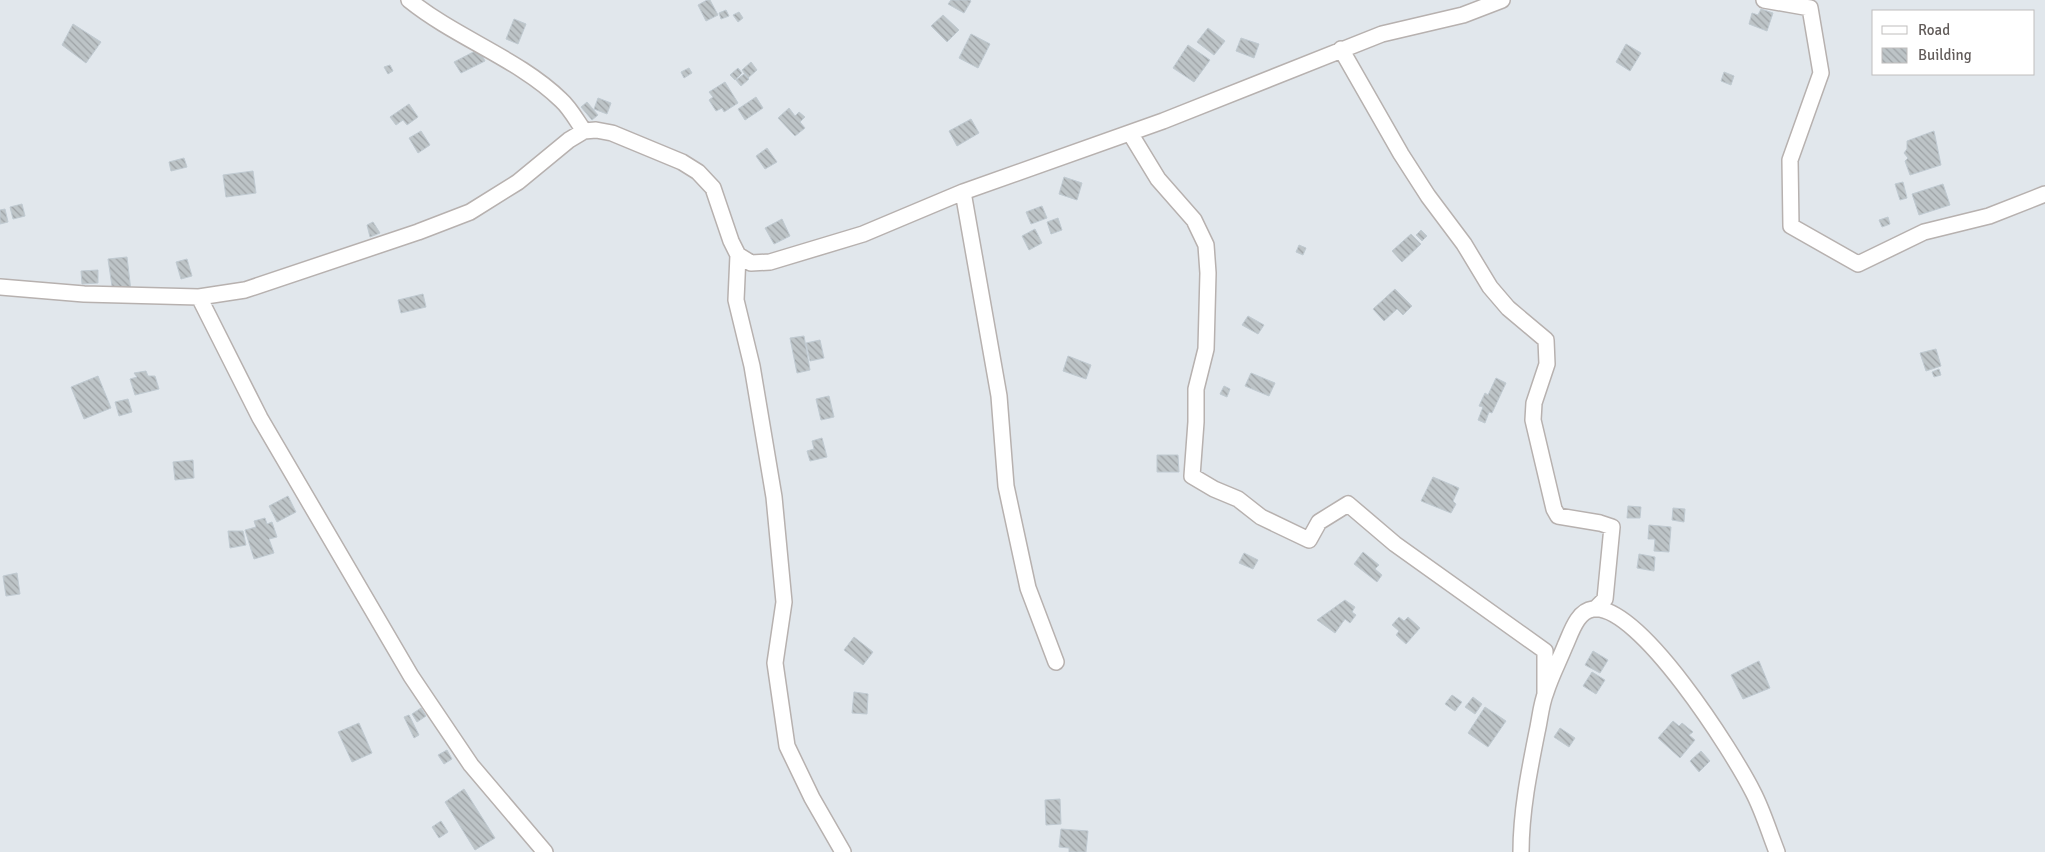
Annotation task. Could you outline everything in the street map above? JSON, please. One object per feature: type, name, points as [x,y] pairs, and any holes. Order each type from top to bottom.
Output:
[{"type":"street","points":[[409,0],[427,14],[535,78],[562,101],[584,132]]},
{"type":"street","points":[[738,255],[751,263],[770,262],[863,234],[963,192],[1130,133],[1382,34],[1463,15],[1502,0]]},
{"type":"street","points":[[1764,0],[1810,8],[1821,73],[1790,160],[1792,226],[1858,264],[1924,232],[1989,216],[2045,194]]},
{"type":"street","points":[[1342,49],[1401,154],[1428,196],[1464,244],[1490,287],[1508,308],[1546,340],[1547,364],[1534,403],[1533,420],[1554,509],[1558,516],[1600,523],[1612,527],[1605,599],[1595,609]]},
{"type":"street","points":[[0,287],[84,294],[199,297],[245,290],[418,232],[470,212],[518,182],[569,140],[584,132],[596,130],[612,134],[682,162],[698,172],[712,188],[738,255],[736,300],[752,366],[774,497],[784,602],[774,663],[788,746],[812,798],[843,852]]},
{"type":"street","points":[[1130,133],[1158,179],[1194,220],[1206,245],[1208,273],[1206,348],[1196,389],[1196,422],[1192,476],[1214,489],[1238,499],[1262,516],[1309,540],[1319,522],[1348,504],[1395,544],[1545,651],[1545,692],[1530,768],[1521,828],[1521,852]]},
{"type":"street","points":[[963,192],[999,396],[1006,486],[1028,588],[1056,662]]},
{"type":"street","points":[[199,297],[260,418],[411,676],[471,765],[544,852]]},
{"type":"street","points":[[1545,692],[1573,628],[1584,612],[1595,609],[1614,613],[1635,628],[1667,663],[1705,715],[1754,793],[1777,852]]},
{"type":"building","points":[[710,0],[718,15],[706,21],[698,5]]},
{"type":"building","points":[[951,0],[971,1],[964,13],[948,4]]},
{"type":"building","points":[[1761,9],[1773,13],[1767,31],[1749,24],[1752,13],[1758,15]]},
{"type":"building","points":[[726,10],[729,16],[721,19],[719,13]]},
{"type":"building","points":[[739,12],[743,18],[738,22],[733,15]]},
{"type":"building","points":[[943,15],[959,30],[947,42],[931,26]]},
{"type":"building","points":[[514,19],[526,24],[518,44],[506,39]]},
{"type":"building","points":[[73,24],[101,42],[86,63],[62,45]]},
{"type":"building","points":[[1208,28],[1225,41],[1214,55],[1197,42]]},
{"type":"building","points":[[971,34],[990,44],[978,68],[959,58]]},
{"type":"building","points":[[1241,38],[1259,44],[1254,58],[1236,51]]},
{"type":"building","points":[[1626,44],[1641,53],[1630,71],[1616,62]]},
{"type":"building","points":[[1188,45],[1210,60],[1194,82],[1173,68]]},
{"type":"building","points":[[479,49],[485,61],[461,73],[454,62]]},
{"type":"building","points":[[751,62],[757,70],[748,78],[742,70]]},
{"type":"building","points":[[390,65],[393,71],[388,74],[384,67]]},
{"type":"building","points":[[689,68],[692,73],[684,78],[681,72]]},
{"type":"building","points":[[738,68],[742,73],[735,80],[730,75]]},
{"type":"building","points":[[1724,72],[1734,76],[1731,85],[1721,81]]},
{"type":"building","points":[[744,74],[749,79],[741,86],[736,80]]},
{"type":"building","points":[[725,82],[738,103],[724,112],[722,108],[716,111],[709,100],[713,97],[709,92]]},
{"type":"building","points":[[756,97],[763,108],[745,120],[738,109]]},
{"type":"building","points":[[598,98],[611,103],[607,114],[594,109]]},
{"type":"building","points":[[587,102],[598,115],[592,120],[581,107]]},
{"type":"building","points":[[409,104],[418,117],[407,125],[403,120],[396,125],[390,117]]},
{"type":"building","points":[[789,108],[795,116],[799,112],[805,117],[800,122],[805,128],[795,136],[778,118]]},
{"type":"building","points":[[971,119],[979,133],[957,146],[949,131]]},
{"type":"building","points":[[421,131],[430,145],[418,153],[409,138]]},
{"type":"building","points":[[1934,131],[1941,165],[1910,175],[1905,161],[1908,158],[1904,153],[1907,149],[1907,141]]},
{"type":"building","points":[[767,148],[777,162],[765,169],[756,156]]},
{"type":"building","points":[[184,158],[187,167],[171,171],[169,162]]},
{"type":"building","points":[[253,171],[256,193],[226,197],[223,175]]},
{"type":"building","points":[[1064,177],[1082,183],[1077,200],[1059,194]]},
{"type":"building","points":[[1903,182],[1907,198],[1900,200],[1895,184]]},
{"type":"building","points":[[1943,184],[1950,205],[1919,215],[1912,194]]},
{"type":"building","points":[[22,204],[25,216],[13,219],[10,207]]},
{"type":"building","points":[[1042,206],[1047,218],[1031,224],[1026,212]]},
{"type":"building","points":[[5,209],[8,222],[0,224],[0,210]]},
{"type":"building","points":[[1888,217],[1890,224],[1882,227],[1879,220]]},
{"type":"building","points":[[1058,218],[1062,230],[1051,234],[1047,222]]},
{"type":"building","points":[[782,219],[790,236],[774,244],[765,228]]},
{"type":"building","points":[[373,222],[380,233],[370,237],[367,225]]},
{"type":"building","points":[[1035,229],[1042,243],[1029,250],[1022,236]]},
{"type":"building","points":[[1421,230],[1427,236],[1422,241],[1416,235]]},
{"type":"building","points":[[1411,234],[1421,244],[1402,262],[1392,251]]},
{"type":"building","points":[[1299,245],[1306,248],[1303,255],[1296,252]]},
{"type":"building","points":[[127,257],[131,291],[113,293],[108,259]]},
{"type":"building","points":[[187,259],[192,276],[181,279],[176,262]]},
{"type":"building","points":[[98,270],[98,283],[82,284],[81,271]]},
{"type":"building","points":[[1395,289],[1412,306],[1403,315],[1397,309],[1384,321],[1373,309]]},
{"type":"building","points":[[423,294],[426,307],[401,313],[398,300]]},
{"type":"building","points":[[1248,316],[1264,325],[1258,334],[1242,325]]},
{"type":"building","points":[[804,336],[810,370],[797,373],[790,338]]},
{"type":"building","points":[[820,340],[824,358],[810,361],[806,343]]},
{"type":"building","points":[[1936,349],[1941,366],[1926,371],[1920,353]]},
{"type":"building","points":[[1068,356],[1091,365],[1086,379],[1063,371]]},
{"type":"building","points":[[1939,369],[1941,375],[1934,377],[1932,372]]},
{"type":"building","points":[[146,371],[148,376],[155,376],[159,389],[135,395],[130,379],[137,377],[134,373]]},
{"type":"building","points":[[1251,373],[1275,383],[1269,396],[1245,386]]},
{"type":"building","points":[[98,376],[111,408],[84,419],[71,387]]},
{"type":"building","points":[[1496,378],[1506,383],[1492,413],[1489,412],[1485,423],[1478,420],[1483,407],[1479,406],[1485,393],[1488,395]]},
{"type":"building","points":[[1224,386],[1230,389],[1227,397],[1220,394]]},
{"type":"building","points":[[829,396],[834,417],[821,420],[816,399]]},
{"type":"building","points":[[128,399],[132,412],[119,416],[115,402]]},
{"type":"building","points":[[822,438],[827,457],[810,461],[807,451],[814,449],[812,441]]},
{"type":"building","points":[[1157,455],[1178,455],[1179,472],[1157,472]]},
{"type":"building","points":[[193,460],[194,478],[175,480],[173,462]]},
{"type":"building","points":[[1433,477],[1459,488],[1453,501],[1456,504],[1451,513],[1421,501]]},
{"type":"building","points":[[288,496],[296,512],[277,522],[269,506]]},
{"type":"building","points":[[1628,506],[1641,507],[1640,518],[1627,518]]},
{"type":"building","points":[[1673,508],[1685,509],[1684,522],[1672,520]]},
{"type":"building","points":[[265,518],[267,524],[272,522],[277,537],[269,539],[274,553],[254,559],[245,530],[256,527],[254,521]]},
{"type":"building","points":[[1649,525],[1671,527],[1669,552],[1654,551],[1655,539],[1648,539]]},
{"type":"building","points":[[228,531],[243,531],[246,545],[230,548]]},
{"type":"building","points":[[1363,552],[1379,565],[1375,569],[1382,575],[1377,582],[1354,564]]},
{"type":"building","points":[[1244,553],[1258,560],[1253,569],[1239,563]]},
{"type":"building","points":[[1639,554],[1655,557],[1654,571],[1637,568]]},
{"type":"building","points":[[17,573],[20,594],[6,596],[3,576]]},
{"type":"building","points":[[1345,600],[1355,607],[1352,612],[1356,615],[1350,623],[1345,619],[1335,633],[1317,620]]},
{"type":"building","points":[[1399,617],[1404,621],[1408,617],[1420,628],[1406,644],[1396,635],[1399,631],[1392,625]]},
{"type":"building","points":[[854,637],[873,652],[863,665],[844,650]]},
{"type":"building","points":[[1593,651],[1608,660],[1600,673],[1585,665]]},
{"type":"building","points":[[1759,661],[1770,688],[1743,699],[1731,675]]},
{"type":"building","points":[[1592,672],[1605,680],[1596,694],[1583,686]]},
{"type":"building","points":[[854,692],[868,694],[867,714],[852,713]]},
{"type":"building","points":[[1452,695],[1462,702],[1455,711],[1445,704]]},
{"type":"building","points":[[1473,697],[1482,704],[1475,714],[1465,707]]},
{"type":"building","points":[[1485,707],[1506,721],[1488,747],[1468,733]]},
{"type":"building","points":[[421,708],[426,716],[417,722],[412,714]]},
{"type":"building","points":[[409,715],[419,735],[414,738],[404,717]]},
{"type":"building","points":[[1673,721],[1679,726],[1682,723],[1693,732],[1689,735],[1695,740],[1680,758],[1658,738]]},
{"type":"building","points":[[359,723],[372,753],[352,762],[338,732]]},
{"type":"building","points":[[1560,728],[1575,738],[1569,747],[1554,737]]},
{"type":"building","points":[[447,750],[452,759],[444,764],[438,755]]},
{"type":"building","points":[[1701,751],[1710,761],[1699,772],[1690,761]]},
{"type":"building","points":[[464,789],[495,838],[475,850],[445,802]]},
{"type":"building","points":[[1060,799],[1061,824],[1046,825],[1045,800]]},
{"type":"building","points":[[441,821],[448,832],[439,838],[432,827]]},
{"type":"building","points":[[1061,829],[1088,831],[1086,852],[1069,852],[1069,848],[1059,847]]}]
